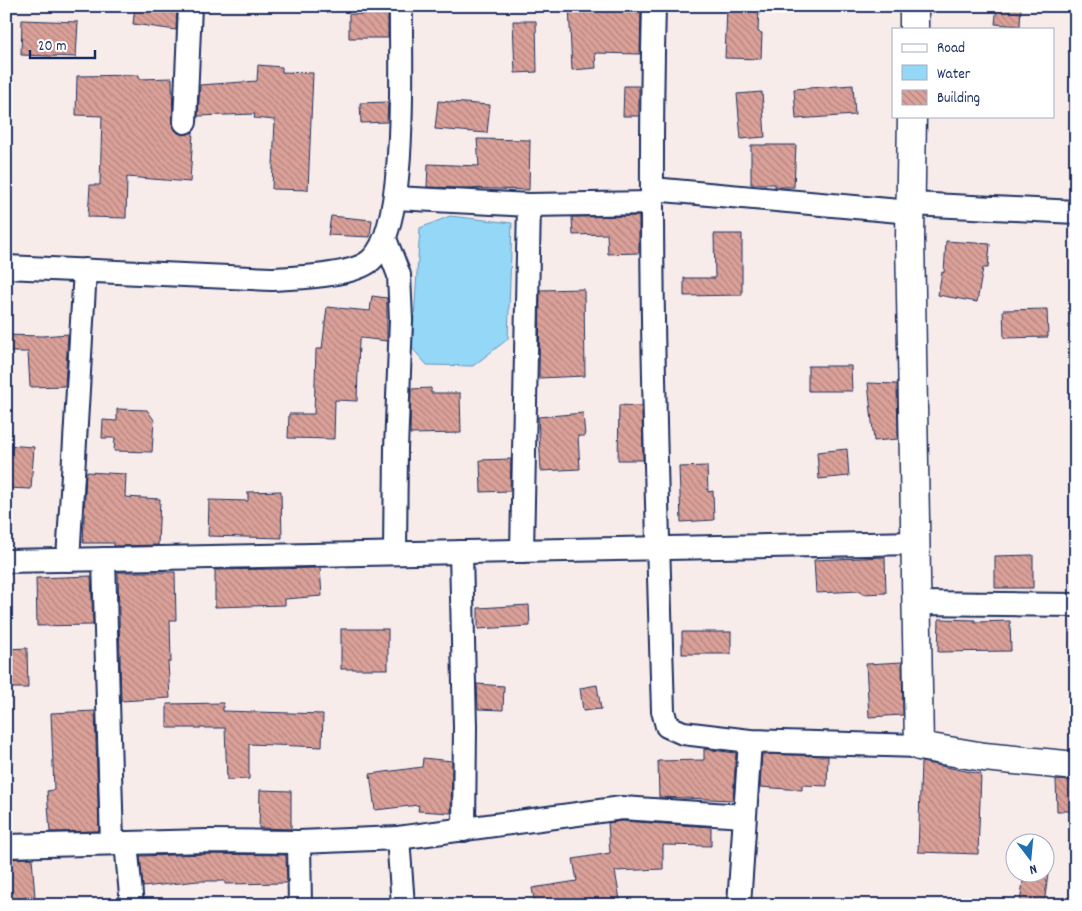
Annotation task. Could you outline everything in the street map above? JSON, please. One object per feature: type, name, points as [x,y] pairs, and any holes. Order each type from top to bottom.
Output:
[{"type":"street","points":[[185,122],[190,6]]},
{"type":"street","points":[[6,267],[271,279],[313,277],[348,270],[371,260],[385,239],[395,198],[399,168],[401,6]]},
{"type":"street","points":[[654,6],[652,196],[658,548],[663,711],[667,726],[683,733],[750,741],[919,746],[984,757],[1076,766]]},
{"type":"street","points":[[914,6],[914,28]]},
{"type":"street","points":[[912,118],[911,208],[919,746]]},
{"type":"street","points":[[395,198],[529,205],[652,196],[911,208],[1076,212]]},
{"type":"street","points":[[522,551],[529,205]]},
{"type":"street","points":[[385,239],[398,275],[401,320],[396,449],[395,553]]},
{"type":"street","points":[[68,560],[86,270]]},
{"type":"street","points":[[6,561],[916,543]]},
{"type":"street","points":[[461,552],[465,727],[464,830]]},
{"type":"street","points":[[104,559],[119,843],[132,905]]},
{"type":"street","points":[[918,603],[1076,605]]},
{"type":"street","points":[[739,905],[750,741]]},
{"type":"street","points":[[6,846],[208,841],[300,842],[398,838],[622,808],[744,816]]},
{"type":"street","points":[[398,838],[403,905]]},
{"type":"street","points":[[300,842],[300,905]]},
{"type":"water","points":[[450,216],[512,223],[508,339],[473,366],[427,365],[412,348],[420,228]]},
{"type":"building","points":[[135,6],[177,6],[176,30],[133,24]]},
{"type":"building","points":[[569,6],[641,6],[640,54],[595,53],[596,68],[572,70]]},
{"type":"building","points":[[727,6],[759,6],[758,32],[762,33],[761,59],[725,58]]},
{"type":"building","points":[[997,6],[1021,6],[1020,26],[995,24]]},
{"type":"building","points":[[349,14],[388,15],[388,38],[349,38]]},
{"type":"building","points":[[22,20],[78,22],[76,57],[21,55]]},
{"type":"building","points":[[513,21],[536,21],[537,72],[515,73]]},
{"type":"building","points":[[258,65],[282,67],[282,72],[313,73],[308,190],[272,189],[275,120],[254,118],[255,114],[198,116],[200,85],[257,81]]},
{"type":"building","points":[[139,75],[139,79],[172,78],[173,128],[178,133],[184,135],[193,132],[190,182],[127,177],[126,218],[88,217],[90,185],[100,185],[102,116],[76,115],[77,76]]},
{"type":"building","points":[[853,85],[855,115],[796,119],[794,89]]},
{"type":"building","points":[[624,86],[639,86],[639,116],[623,116]]},
{"type":"building","points":[[762,92],[765,137],[741,139],[737,94]]},
{"type":"building","points":[[438,101],[490,105],[487,133],[435,129]]},
{"type":"building","points":[[388,102],[387,122],[361,123],[360,103]]},
{"type":"building","points":[[477,139],[530,140],[529,190],[427,187],[428,164],[479,166]]},
{"type":"building","points":[[751,145],[796,145],[794,187],[775,187],[775,184],[751,184]]},
{"type":"building","points":[[331,216],[372,220],[370,237],[328,235]]},
{"type":"building","points":[[639,216],[639,253],[608,254],[607,234],[573,235],[572,217]]},
{"type":"building","points":[[714,234],[742,234],[742,295],[684,296],[684,278],[715,278]]},
{"type":"building","points":[[946,241],[990,244],[988,268],[983,268],[977,302],[938,295],[942,272],[944,273]]},
{"type":"building","points":[[584,289],[585,376],[539,378],[540,290]]},
{"type":"building","points":[[372,296],[387,298],[387,341],[361,338],[359,341],[357,401],[335,400],[334,439],[288,438],[289,414],[314,414],[316,349],[322,349],[327,307],[370,311]]},
{"type":"building","points":[[1047,309],[1048,337],[1004,338],[1003,310]]},
{"type":"building","points":[[68,334],[65,386],[30,387],[28,352],[6,352],[6,335],[42,336]]},
{"type":"building","points":[[808,366],[851,366],[852,391],[808,391]]},
{"type":"building","points":[[868,383],[897,384],[898,439],[874,441]]},
{"type":"building","points":[[431,388],[431,393],[460,393],[461,433],[410,434],[411,389]]},
{"type":"building","points":[[619,405],[642,406],[643,460],[618,460]]},
{"type":"building","points":[[117,409],[147,410],[154,420],[152,452],[114,451],[115,438],[102,438],[103,420],[117,421]]},
{"type":"building","points":[[583,413],[585,436],[578,436],[580,469],[541,471],[538,417]]},
{"type":"building","points":[[6,445],[34,447],[31,489],[6,488]]},
{"type":"building","points":[[847,449],[849,476],[819,479],[817,452]]},
{"type":"building","points":[[511,459],[510,491],[481,492],[480,460]]},
{"type":"building","points":[[707,466],[708,492],[713,491],[714,520],[681,522],[679,467]]},
{"type":"building","points":[[86,472],[126,474],[125,497],[160,499],[158,545],[114,546],[114,543],[83,543]]},
{"type":"building","points":[[281,491],[282,538],[208,536],[209,500],[248,501],[248,492]]},
{"type":"building","points":[[1033,555],[1033,588],[995,588],[995,556]]},
{"type":"building","points":[[885,557],[886,593],[862,594],[861,591],[816,593],[814,560]]},
{"type":"building","points":[[320,568],[322,596],[285,599],[285,605],[215,607],[215,570]]},
{"type":"building","points":[[118,572],[175,572],[176,620],[170,620],[171,662],[168,662],[170,698],[121,701]]},
{"type":"building","points":[[91,576],[93,625],[37,626],[36,578]]},
{"type":"building","points":[[529,605],[530,626],[478,629],[478,608]]},
{"type":"building","points":[[939,619],[975,620],[975,622],[1010,621],[1011,651],[938,652]]},
{"type":"building","points":[[341,629],[388,629],[388,669],[341,669]]},
{"type":"building","points":[[682,632],[731,632],[731,654],[682,654]]},
{"type":"building","points":[[27,648],[28,688],[6,688],[6,649]]},
{"type":"building","points":[[902,662],[903,715],[869,717],[866,664]]},
{"type":"building","points":[[477,684],[504,686],[503,710],[478,709]]},
{"type":"building","points":[[597,685],[601,709],[583,711],[580,688]]},
{"type":"building","points":[[223,703],[223,711],[323,714],[322,747],[249,744],[249,779],[227,780],[225,728],[167,728],[167,704]]},
{"type":"building","points":[[95,711],[99,831],[50,832],[47,791],[54,790],[51,713]]},
{"type":"building","points":[[704,749],[736,753],[733,800],[659,797],[658,761],[704,760]]},
{"type":"building","points":[[762,754],[828,756],[827,786],[802,785],[802,790],[760,787]]},
{"type":"building","points":[[423,758],[452,761],[451,813],[418,811],[419,805],[375,810],[370,774],[422,767]]},
{"type":"building","points":[[921,762],[981,774],[978,854],[918,852]]},
{"type":"building","points":[[1056,780],[1076,781],[1076,811],[1057,811]]},
{"type":"building","points":[[260,790],[291,791],[291,829],[259,828]]},
{"type":"building","points":[[622,821],[711,827],[711,846],[663,845],[663,869],[615,871],[621,905],[535,905],[532,888],[577,881],[573,859],[610,853],[608,823]]},
{"type":"building","points":[[208,854],[286,855],[287,883],[225,884],[225,881],[198,881],[143,887],[140,856]]},
{"type":"building","points":[[32,858],[35,897],[6,900],[6,859]]},
{"type":"building","points":[[1023,884],[1047,884],[1044,905],[1020,903]]}]
